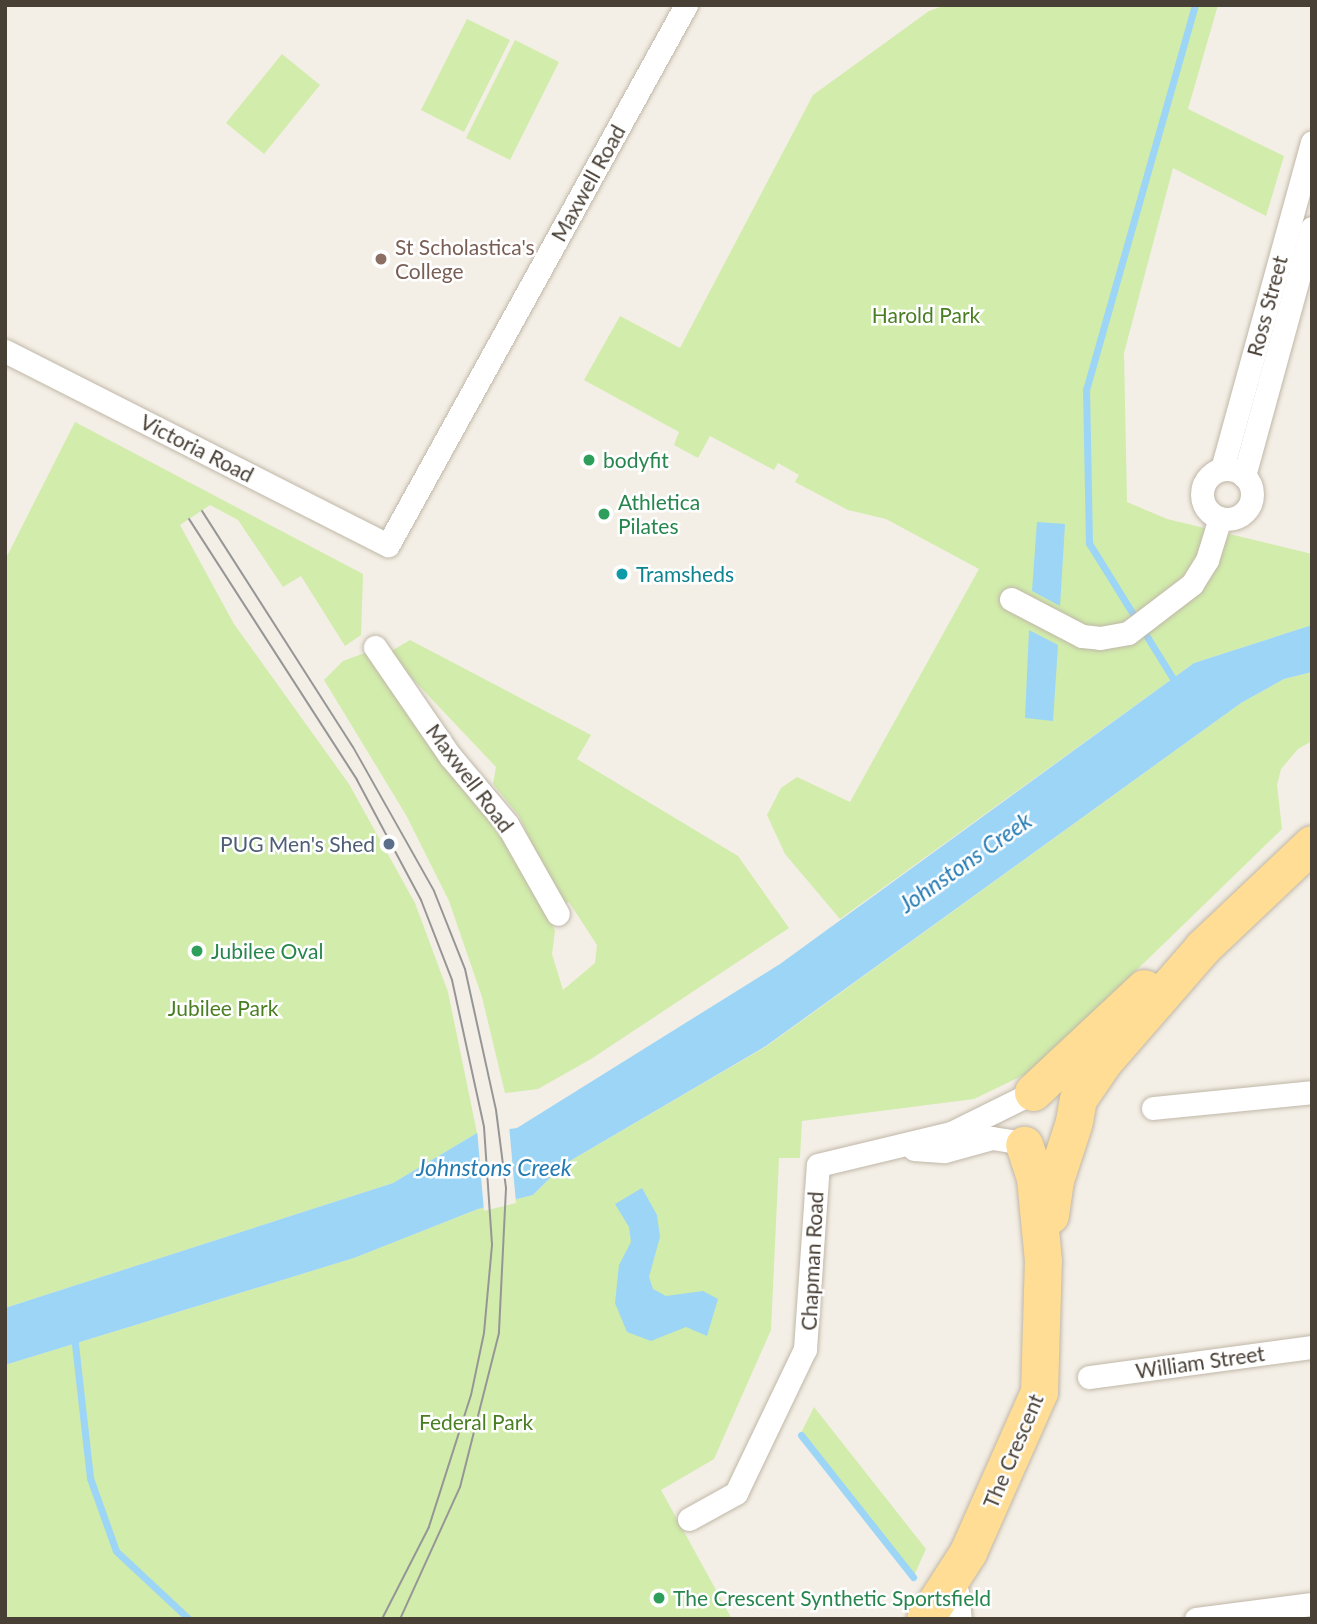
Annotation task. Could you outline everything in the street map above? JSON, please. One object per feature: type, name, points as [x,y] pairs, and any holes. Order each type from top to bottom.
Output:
[{"type":"main road","name":"The Crescent","points":[[925,1619],[968,1552],[1038,1397],[1043,1261],[1055,1180],[1078,1099],[1096,1071],[1203,947],[1312,844]]},
{"type":"main road","name":"The Crescent","points":[[1031,1093],[1120,1006],[1203,947]]},
{"type":"main road","points":[[1031,1093],[1062,1096],[1072,1108],[1073,1123],[1064,1140],[1051,1148],[1038,1150],[1023,1144],[1014,1122],[1020,1104],[1031,1093]]},
{"type":"main road","name":"The Crescent","points":[[1023,1144],[1035,1178],[1043,1261]]},
{"type":"main road","name":"The Crescent","points":[[954,1610],[968,1552]]},
{"type":"street","name":"Maxwell Road","points":[[388,545],[686,5]]},
{"type":"street","name":"Ross Street","points":[[1233,473],[1303,206],[1312,142]]},
{"type":"street","name":"Ross Street","points":[[1233,473],[1312,228]]},
{"type":"street","name":"Victoria Road","points":[[5,351],[388,545]]},
{"type":"street","name":"Ross Street","points":[[1233,473],[1251,489],[1247,509],[1235,518],[1220,518],[1207,510],[1202,495],[1205,481],[1233,473]]},
{"type":"street","points":[[1011,599],[1082,636],[1100,638],[1128,633],[1150,619],[1198,576],[1220,518]]},
{"type":"street","name":"Maxwell Road","points":[[375,647],[450,756],[507,824],[558,914]]},
{"type":"street","points":[[1153,1108],[1312,1092]]},
{"type":"street","name":"Chapman Road","points":[[689,1519],[736,1493],[805,1349],[818,1165],[956,1131],[1031,1093]]},
{"type":"street","name":"Chapman Road","points":[[893,1146],[938,1152],[992,1138],[1023,1144]]},
{"type":"street","name":"William Street","points":[[1089,1377],[1312,1347]]},
{"type":"street","points":[[1196,1619],[1312,1604]]},
{"type":"green space","name":"Harold Park","points":[[946,5],[1218,5],[1188,109],[1284,156],[1266,216],[1173,168],[1124,353],[1127,502],[1167,519],[1312,554],[1312,625],[1194,663],[840,919],[785,854],[767,815],[781,788],[797,777],[850,802],[979,569],[886,519],[848,510],[795,482],[799,475],[778,463],[774,470],[710,436],[698,458],[674,445],[679,432],[584,380],[620,316],[680,348],[813,95],[929,11]]},
{"type":"green space","points":[[467,19],[510,40],[464,132],[421,110]]},
{"type":"green space","points":[[515,40],[559,62],[510,160],[466,138]]},
{"type":"green space","points":[[282,54],[320,85],[264,154],[226,123]]},
{"type":"green space","name":"Jubilee Park","points":[[75,422],[363,574],[361,635],[345,646],[301,576],[283,587],[238,520],[210,505],[180,525],[234,624],[349,784],[415,903],[448,992],[477,1133],[393,1183],[5,1308],[5,560]]},
{"type":"green space","points":[[410,640],[591,735],[577,759],[738,856],[789,928],[591,1059],[538,1089],[505,1093],[482,997],[449,901],[406,815],[324,680],[343,661],[370,651],[448,760],[472,802],[497,829],[536,887],[555,931],[552,954],[563,990],[595,963],[597,945],[569,902],[560,907],[519,816],[493,784],[496,767],[388,653]]},
{"type":"green space","name":"Federal Park","points":[[1312,672],[1312,741],[1298,749],[1281,769],[1277,785],[1282,829],[1046,1058],[1026,1074],[974,1099],[802,1121],[800,1158],[779,1158],[771,1330],[714,1459],[661,1490],[732,1619],[5,1619],[5,1365],[354,1258],[478,1209],[533,1195],[563,1165],[767,1046],[1241,703],[1284,679]]},
{"type":"green space","points":[[814,1407],[926,1549],[912,1580],[799,1437]]},
{"type":"water","points":[[1037,522],[1065,524],[1060,606],[1032,591]]},
{"type":"water","name":"Johnstons Creek","points":[[1312,625],[1312,672],[1284,679],[1241,703],[766,1046],[563,1165],[533,1195],[478,1209],[354,1258],[5,1365],[5,1308],[393,1183],[477,1133],[517,1128],[780,964],[1194,663]]},
{"type":"water","points":[[1029,630],[1058,645],[1053,721],[1025,718]]},
{"type":"water","points":[[642,1188],[657,1215],[660,1237],[649,1277],[653,1289],[666,1296],[703,1291],[718,1299],[707,1336],[686,1327],[651,1341],[627,1332],[615,1303],[619,1265],[631,1242],[629,1227],[615,1204]]},
{"type":"pier","points":[[509,1125],[516,1203],[484,1211],[477,1129]]},
{"type":"waterway","points":[[1177,685],[1089,543],[1086,390],[1195,5]]},
{"type":"waterway","points":[[74,1335],[90,1478],[116,1551],[189,1619]]},
{"type":"waterway","points":[[801,1435],[913,1577]]},
{"type":"tram line","points":[[202,511],[353,747],[434,891],[465,969],[496,1110],[506,1188],[499,1333],[460,1487],[400,1619]]},
{"type":"tram line","points":[[189,519],[357,780],[421,900],[452,980],[484,1127],[492,1245],[484,1333],[471,1395],[429,1527],[382,1619]]},
{"type":"place","name":"St Scholastica's College","points":[[381,259]]},
{"type":"place","name":"bodyfit","points":[[589,460]]},
{"type":"place","name":"Athletica Pilates","points":[[604,514]]},
{"type":"place","name":"Tramsheds","points":[[622,574]]},
{"type":"place","name":"PUG Men's Shed","points":[[389,844]]},
{"type":"place","name":"Jubilee Oval","points":[[197,951]]},
{"type":"place","name":"The Crescent Synthetic Sportsfield","points":[[659,1598]]}]
